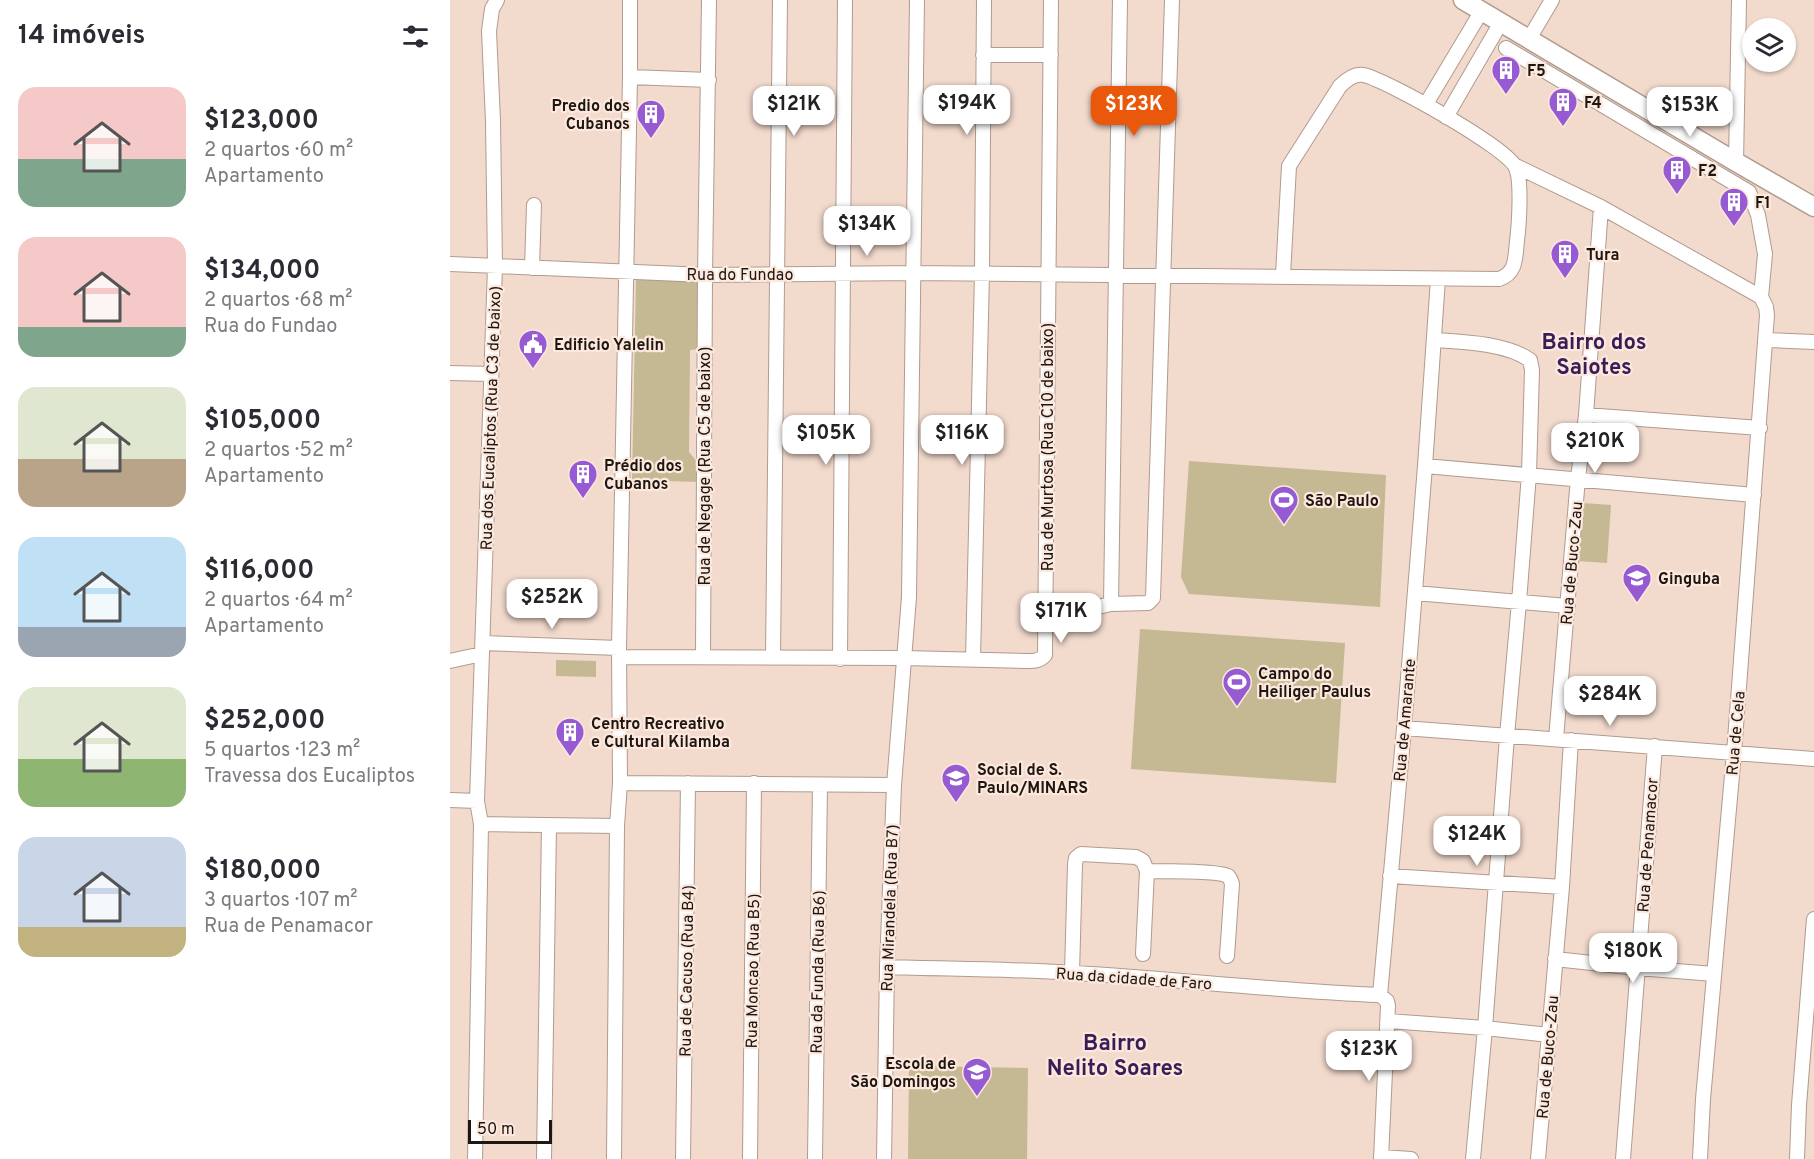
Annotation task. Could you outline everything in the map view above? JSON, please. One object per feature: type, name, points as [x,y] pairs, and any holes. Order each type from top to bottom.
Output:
[{"type":"street","name":"Rua dos Eucaliptos (Rua C3 de baixo)","points":[[475,1159],[481,824],[477,801],[495,266],[489,31],[492,9],[497,0]]},
{"type":"street","points":[[614,1159],[617,826],[620,783],[619,653],[630,0]]},
{"type":"street","name":"Rua de Negage (Rua C5 de baixo)","points":[[703,657],[705,275],[710,0]]},
{"type":"street","points":[[773,658],[780,0]]},
{"type":"street","points":[[840,658],[846,0]]},
{"type":"street","name":"Rua Mirandela (Rua B7)","points":[[884,1159],[887,967],[894,785],[909,597],[917,0]]},
{"type":"street","points":[[450,661],[482,648],[703,657],[973,659],[982,273],[984,0]]},
{"type":"street","name":"Rua de Murtosa (Rua C10 de baixo)","points":[[973,659],[1026,662],[1036,661],[1045,655],[1051,0]]},
{"type":"street","points":[[1111,604],[1120,0]]},
{"type":"street","points":[[1046,619],[1111,604],[1152,601],[1172,0]]},
{"type":"street","points":[[1463,0],[1500,24],[1814,207]]},
{"type":"street","points":[[1529,39],[1552,0]]},
{"type":"street","points":[[1736,162],[1739,0]]},
{"type":"street","points":[[1426,104],[1481,12]]},
{"type":"street","points":[[1446,117],[1500,24]]},
{"type":"street","name":"Rua de Cela","points":[[1506,48],[1749,192],[1758,215],[1765,254],[1763,302],[1766,340],[1760,428],[1703,1099],[1700,1159]]},
{"type":"street","points":[[983,56],[1052,55]]},
{"type":"street","points":[[1283,275],[1289,166],[1340,86],[1350,77],[1363,75],[1426,104],[1499,150],[1516,166],[1601,207],[1763,302]]},
{"type":"street","points":[[630,77],[709,80]]},
{"type":"street","name":"Rua do Fundao","points":[[450,264],[705,275],[982,273],[1499,279],[1507,276],[1515,263],[1519,224],[1516,166]]},
{"type":"street","points":[[532,268],[534,205]]},
{"type":"street","name":"Rua de Buco-Zau","points":[[1556,739],[1578,478],[1586,415],[1601,207]]},
{"type":"street","name":"Rua de Amarante","points":[[1381,1158],[1388,1006],[1387,1001],[1380,995],[1415,593],[1438,279]]},
{"type":"street","points":[[1434,340],[1472,343],[1512,351],[1530,360],[1532,370],[1529,474],[1520,602],[1473,1159]]},
{"type":"street","points":[[1766,340],[1814,342]]},
{"type":"street","points":[[450,373],[491,374]]},
{"type":"street","points":[[1586,415],[1760,428]]},
{"type":"street","points":[[1425,466],[1754,495]]},
{"type":"street","points":[[1415,593],[1568,606]]},
{"type":"street","points":[[1404,728],[1814,759]]},
{"type":"street","name":"Rua de Buco-Zau","points":[[1538,1159],[1562,888],[1571,740]]},
{"type":"street","name":"Rua de Penamacor","points":[[1623,1159],[1655,746]]},
{"type":"street","points":[[620,783],[894,785]]},
{"type":"street","name":"Rua de Cacuso (Rua B4)","points":[[683,1159],[688,783]]},
{"type":"street","name":"Rua Moncao (Rua B5)","points":[[750,1159],[754,783]]},
{"type":"street","name":"Rua da Funda (Rua B6)","points":[[815,1159],[820,785]]},
{"type":"street","points":[[450,800],[477,801]]},
{"type":"street","points":[[481,824],[617,826]]},
{"type":"street","points":[[544,1159],[549,825]]},
{"type":"street","points":[[1072,973],[1075,864],[1076,858],[1081,854],[1136,857],[1143,861],[1147,871],[1143,954]]},
{"type":"street","points":[[1147,871],[1210,873],[1226,875],[1230,879],[1232,884],[1227,956]]},
{"type":"street","points":[[1390,876],[1562,888]]},
{"type":"street","points":[[1797,1159],[1799,1105],[1814,919]]},
{"type":"street","points":[[1555,959],[1714,974]]},
{"type":"street","name":"Rua da cidade de Faro","points":[[887,967],[1072,973],[1256,986],[1319,993],[1380,995]]},
{"type":"street","points":[[1388,1021],[1549,1035]]},
{"type":"street","points":[[1381,1158],[1411,1159]]},
{"type":"shaded area","points":[[636,278],[702,279],[701,349],[690,350],[689,452],[699,464],[699,482],[632,480]]},
{"type":"shaded area","name":"São Paulo","points":[[1189,461],[1386,475],[1380,607],[1189,594],[1181,577]]},
{"type":"shaded area","points":[[1583,503],[1611,505],[1607,563],[1578,561]]},
{"type":"shaded area","name":"Campo do Heiliger Paulus","points":[[1140,629],[1345,643],[1336,783],[1131,769]]},
{"type":"shaded area","points":[[556,660],[596,661],[596,677],[556,676]]},
{"type":"shaded area","points":[[909,1066],[1028,1068],[1027,1159],[908,1159]]},
{"type":"place","name":"F5","points":[[1506,96]]},
{"type":"place","name":"F4","points":[[1563,128]]},
{"type":"place","name":"Predio dos Cubanos","points":[[651,140]]},
{"type":"place","name":"F2","points":[[1677,196]]},
{"type":"place","name":"F1","points":[[1734,228]]},
{"type":"place","name":"Tura","points":[[1565,280]]},
{"type":"place","name":"Edificio Yalelin","points":[[533,370]]},
{"type":"place","name":"Prédio dos Cubanos","points":[[583,500]]},
{"type":"place","name":"São Paulo","points":[[1284,526]]},
{"type":"place","name":"Ginguba","points":[[1637,604]]},
{"type":"place","name":"Campo do Heiliger Paulus","points":[[1237,708]]},
{"type":"place","name":"Centro Recreativo e Cultural Kilamba","points":[[570,758]]},
{"type":"place","name":"Social de S. Paulo/MINARS","points":[[956,804]]},
{"type":"place","name":"Escola de São Domingos","points":[[977,1098]]},
{"type":"district","name":"Bairro dos Saiotes","points":[[1594,354]]},
{"type":"district","name":"Bairro Nelito Soares","points":[[1115,1054]]}]
